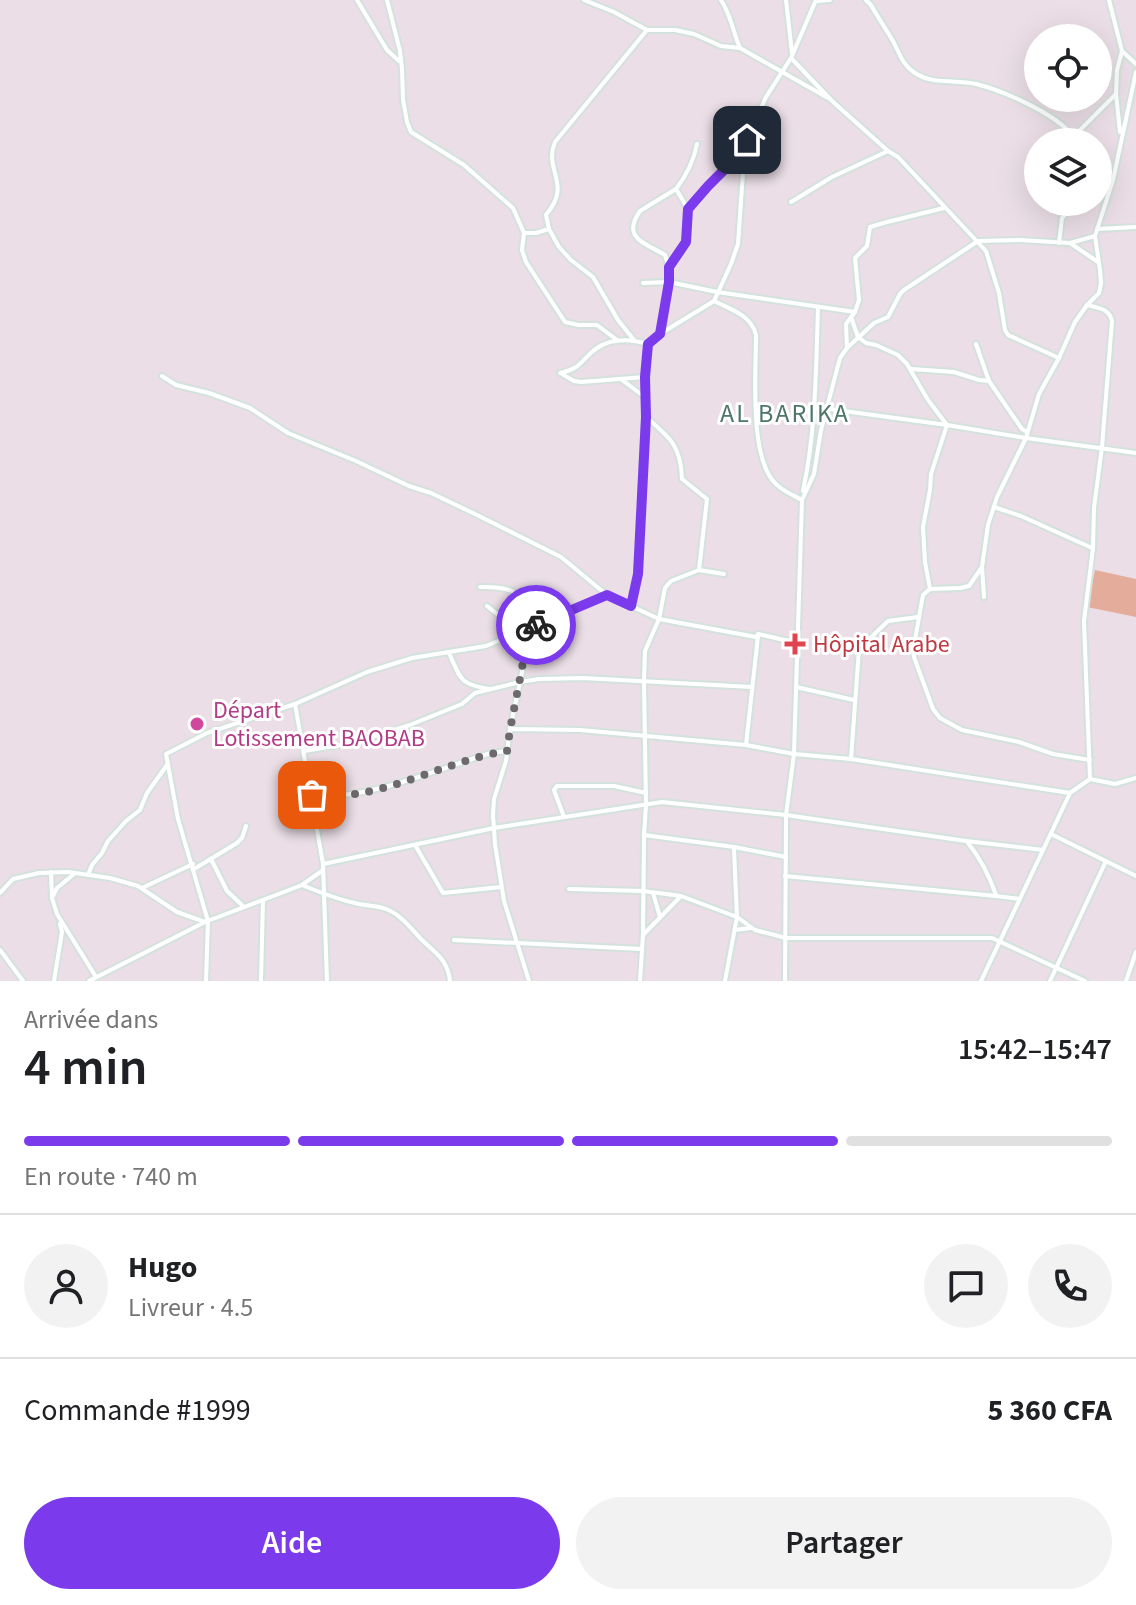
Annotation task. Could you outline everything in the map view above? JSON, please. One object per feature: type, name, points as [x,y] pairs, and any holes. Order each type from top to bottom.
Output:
[{"type":"street","points":[[357,0],[387,50],[401,62]]},
{"type":"street","points":[[387,0],[401,62],[403,99],[411,132],[464,165],[513,208],[524,233],[522,250],[526,262],[565,322],[597,325],[617,340]]},
{"type":"street","points":[[584,0],[647,30],[684,32],[721,46],[740,48],[831,100]]},
{"type":"street","points":[[721,0],[730,16],[740,48]]},
{"type":"street","points":[[786,0],[791,56],[831,100],[898,157],[986,251],[999,293],[1005,330],[1014,339],[1059,358]]},
{"type":"street","points":[[631,606],[638,574],[648,344],[714,301],[738,244],[747,140],[816,0],[830,0]]},
{"type":"street","points":[[866,0],[902,61],[914,73],[930,80],[974,84],[997,91],[1055,119],[1065,128]]},
{"type":"street","points":[[1109,0],[1122,51],[1116,94],[1121,138]]},
{"type":"street","points":[[634,340],[618,320],[593,277],[565,254],[549,229],[546,215],[553,207],[559,190],[552,152],[555,142],[647,30]]},
{"type":"street","points":[[1122,51],[1136,64]]},
{"type":"street","points":[[984,597],[982,567],[988,525],[997,497],[1027,435],[1039,394],[1075,322],[1099,293],[1101,283],[1095,236],[1113,180],[1136,72]]},
{"type":"street","points":[[1082,128],[1116,94]]},
{"type":"street","points":[[660,334],[669,267],[665,255],[636,238],[633,230],[640,211],[676,189],[691,164],[697,144]]},
{"type":"street","points":[[688,209],[744,150]]},
{"type":"street","points":[[791,202],[832,177],[888,151]]},
{"type":"street","points":[[669,267],[686,242],[688,209],[676,189]]},
{"type":"street","points":[[847,348],[846,324],[859,295],[855,258],[867,246],[870,227],[945,208]]},
{"type":"street","points":[[1059,243],[1064,216]]},
{"type":"street","points":[[1097,229],[1136,227]]},
{"type":"street","points":[[524,233],[549,229]]},
{"type":"street","points":[[802,500],[814,474],[826,409],[840,358],[874,323],[888,317],[904,290],[978,241],[1070,243],[1095,236]]},
{"type":"street","points":[[1070,243],[1098,262]]},
{"type":"street","points":[[643,283],[669,282],[853,314]]},
{"type":"street","points":[[714,301],[746,317],[754,327],[757,425],[762,460],[769,477],[777,486],[802,500]]},
{"type":"street","points":[[1087,305],[1104,309],[1112,321],[1084,621],[1090,779]]},
{"type":"street","points":[[785,981],[786,815],[794,754],[802,500],[809,467],[814,407],[818,307]]},
{"type":"street","points":[[853,314],[858,337],[898,355],[911,369],[928,400],[947,425]]},
{"type":"street","points":[[645,377],[581,382],[560,373],[579,366],[598,347],[617,340],[648,344]]},
{"type":"street","points":[[976,344],[989,381],[1027,435]]},
{"type":"street","points":[[911,369],[954,372],[989,381]]},
{"type":"street","points":[[162,376],[176,385],[250,408],[288,433],[431,493],[534,543],[561,557],[607,595],[659,619],[797,643]]},
{"type":"street","points":[[621,379],[645,397]]},
{"type":"street","points":[[814,407],[1027,435],[1136,453]]},
{"type":"street","points":[[646,417],[675,447],[680,458],[682,479],[707,499],[699,570]]},
{"type":"street","points":[[930,589],[923,527],[931,474],[947,425]]},
{"type":"street","points":[[994,507],[1093,548]]},
{"type":"street","points":[[982,567],[969,586],[930,589],[923,595],[914,657],[933,709],[940,718],[962,730],[1019,742],[1053,754],[1090,760]]},
{"type":"street","points":[[640,981],[646,805],[645,651],[659,619],[665,588],[671,581],[699,570],[724,574]]},
{"type":"street","points":[[480,587],[509,589],[524,599],[542,622]]},
{"type":"street","points":[[206,981],[207,922],[178,819],[166,754],[207,733],[295,704],[367,672],[412,658],[486,646],[607,595]]},
{"type":"street","points":[[487,606],[520,632]]},
{"type":"street","points":[[851,759],[857,654],[861,645],[888,621],[919,617]]},
{"type":"street","points":[[527,629],[525,657],[507,751],[494,799],[494,828],[501,887],[529,981]]},
{"type":"street","points":[[746,745],[758,634]]},
{"type":"street","points":[[449,653],[456,671],[468,685],[491,689]]},
{"type":"street","points":[[304,751],[352,743],[410,725],[462,704],[475,693],[520,682],[561,678],[752,687]]},
{"type":"street","points":[[796,687],[854,700]]},
{"type":"street","points":[[295,704],[323,867],[327,981]]},
{"type":"street","points":[[510,729],[580,730],[746,745],[1070,793]]},
{"type":"street","points":[[312,795],[327,797],[370,790],[483,755],[507,751]]},
{"type":"street","points":[[88,875],[108,841],[140,810],[147,793],[168,765]]},
{"type":"street","points":[[981,981],[1070,793],[1090,779],[1115,784],[1136,778]]},
{"type":"street","points":[[564,817],[554,790],[557,786],[614,786],[646,793]]},
{"type":"street","points":[[315,811],[327,797]]},
{"type":"street","points":[[89,981],[207,922],[302,885],[323,867],[494,828],[646,805],[671,802],[786,815],[1043,850]]},
{"type":"street","points":[[142,888],[211,859],[237,843],[246,826]]},
{"type":"street","points":[[1051,834],[1136,876]]},
{"type":"street","points":[[644,835],[786,857]]},
{"type":"street","points":[[966,841],[988,872],[996,896]]},
{"type":"street","points":[[978,843],[978,856]]},
{"type":"street","points":[[415,844],[443,893],[501,887]]},
{"type":"street","points":[[725,981],[737,917],[734,847]]},
{"type":"street","points":[[211,859],[227,891],[244,907]]},
{"type":"street","points":[[1050,981],[1106,861]]},
{"type":"street","points":[[0,893],[15,877],[51,872],[75,873],[131,883],[177,912],[207,922]]},
{"type":"street","points":[[51,872],[52,898],[62,932],[54,981]]},
{"type":"street","points":[[52,898],[57,888],[75,873]]},
{"type":"street","points":[[1129,874],[1136,883]]},
{"type":"street","points":[[785,876],[1020,899]]},
{"type":"street","points":[[302,885],[323,894],[391,912],[406,922],[440,956],[448,969],[450,981]]},
{"type":"street","points":[[569,889],[643,891],[681,896],[737,917],[751,928],[786,938],[992,938],[1085,981]]},
{"type":"street","points":[[653,893],[660,917]]},
{"type":"street","points":[[643,935],[681,896]]},
{"type":"street","points":[[261,981],[263,900]]},
{"type":"street","points":[[59,918],[96,977]]},
{"type":"street","points":[[735,930],[751,928]]},
{"type":"street","points":[[454,940],[642,949]]},
{"type":"street","points":[[0,950],[23,981]]},
{"type":"street","points":[[1126,981],[1136,952]]},
{"type":"shaded area","points":[[1095,570],[1136,579],[1136,617],[1087,607]]},
{"type":"way so far","points":[[312,795],[327,797],[370,790],[483,755],[507,751],[525,657],[527,629],[536,625]]},
{"type":"place","name":"Hôpital Arabe","points":[[795,644]]},
{"type":"place","name":"Départ Lotissement BAOBAB","points":[[197,724]]},
{"type":"district","name":"AL BARIKA","points":[[785,413]]},
{"type":"route","points":[[536,625],[607,595],[631,606],[638,574],[648,344],[660,334],[669,267],[686,242],[688,209],[744,150],[747,140]]}]
